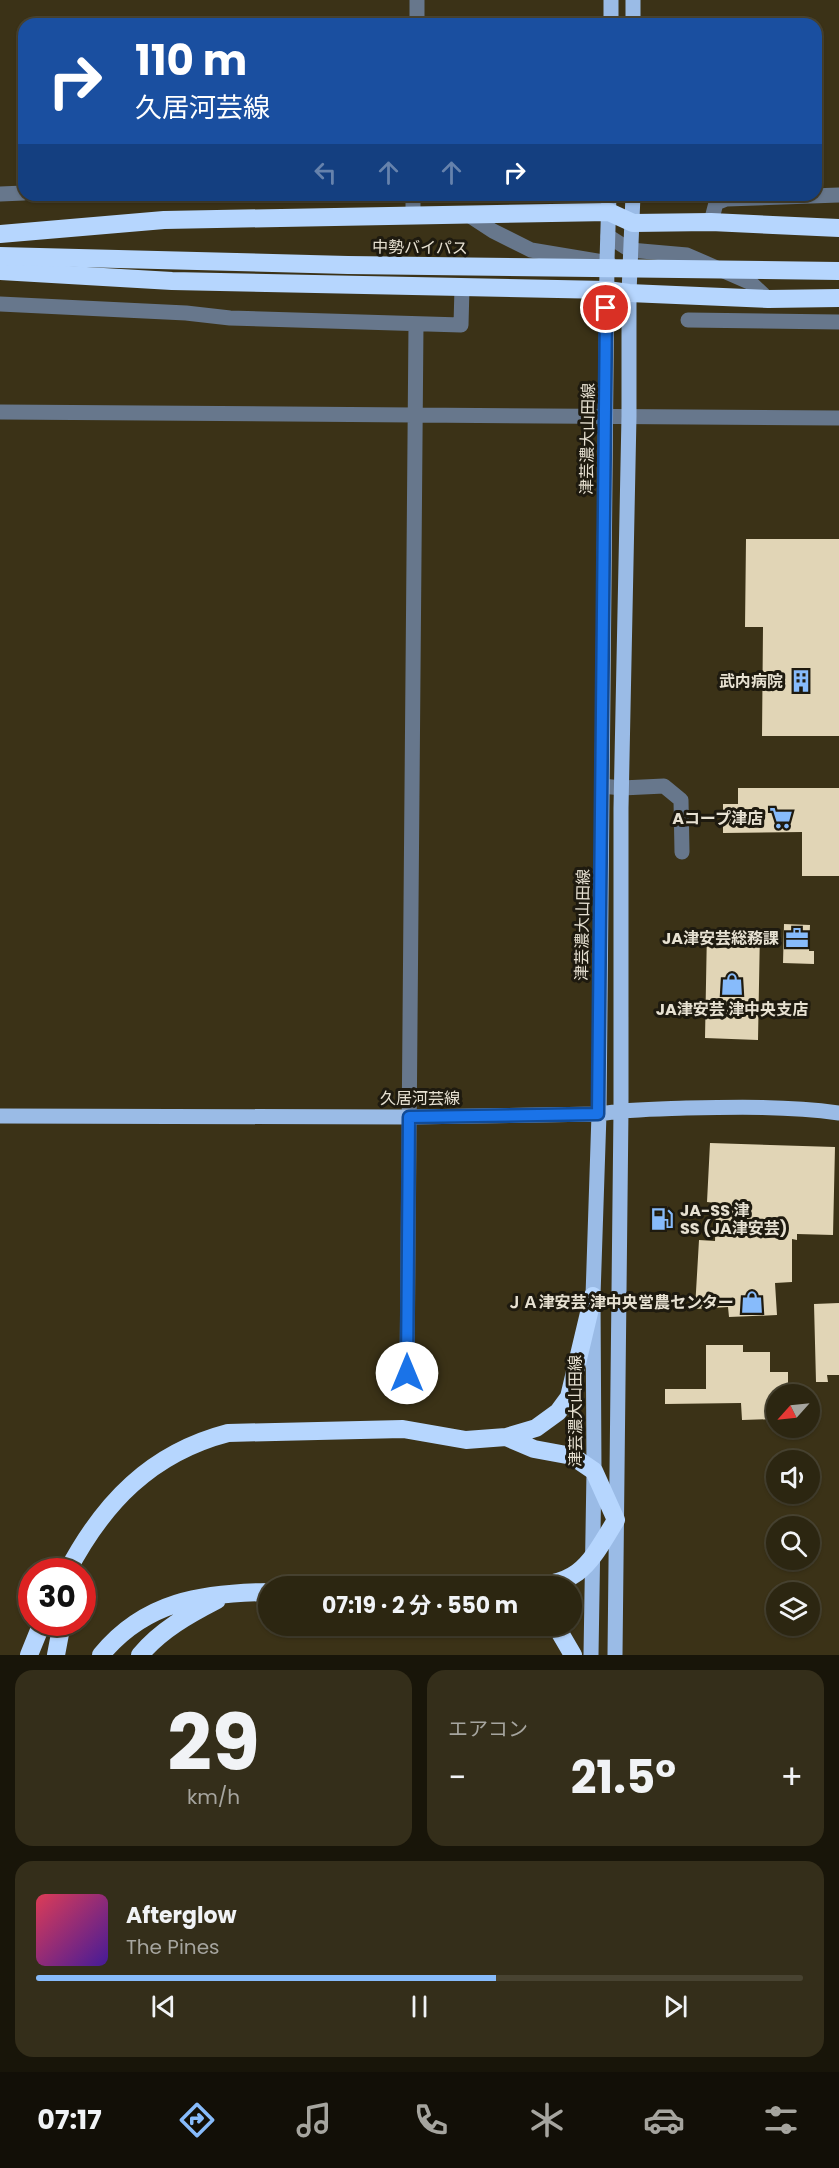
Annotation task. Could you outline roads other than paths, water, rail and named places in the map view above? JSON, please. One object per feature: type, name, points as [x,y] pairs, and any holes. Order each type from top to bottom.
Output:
[{"type":"highway","points":[[0,234],[164,220],[467,214],[609,204],[633,223],[711,222],[839,228]]},
{"type":"highway","name":"中勢バイパス","points":[[0,256],[277,264],[839,271]]},
{"type":"highway","points":[[0,271],[172,281],[607,290],[629,285],[768,299],[839,298]]},
{"type":"highway","points":[[75,1558],[89,1532],[124,1490],[165,1459],[206,1438],[228,1433],[403,1429],[466,1440],[506,1437],[536,1428],[558,1412],[569,1397],[593,1296]]},
{"type":"highway","points":[[506,1437],[534,1449],[572,1456],[594,1471],[616,1520],[592,1560],[572,1576]]},
{"type":"highway","points":[[101,1655],[130,1626],[156,1611],[193,1598],[258,1592]]},
{"type":"highway","points":[[140,1655],[166,1629],[186,1616],[232,1593]]},
{"type":"highway","points":[[29,1655],[37,1636]]},
{"type":"highway","points":[[56,1655],[60,1636]]},
{"type":"highway","points":[[562,1636],[573,1655]]},
{"type":"main road","points":[[611,0],[611,18]]},
{"type":"main road","points":[[633,0],[633,18]]},
{"type":"main road","points":[[615,1655],[622,788],[629,416],[629,285],[633,201]]},
{"type":"main road","name":"津芸濃大山田線","points":[[591,1655],[594,1471],[593,1296],[598,1114],[609,204]]},
{"type":"main road","name":"久居河芸線","points":[[0,1116],[409,1117],[598,1114],[621,1110],[733,1107],[839,1113]]},
{"type":"street","points":[[417,0],[417,18]]},
{"type":"street","points":[[0,194],[18,193]]},
{"type":"street","points":[[822,196],[839,195]]},
{"type":"street","points":[[413,215],[414,201]]},
{"type":"street","points":[[711,222],[716,203],[721,201]]},
{"type":"street","points":[[467,214],[493,231],[531,250],[607,261],[629,285]]},
{"type":"street","points":[[608,236],[630,250],[687,255],[751,283],[768,299]]},
{"type":"street","points":[[0,304],[186,313],[230,318],[462,325],[462,287]]},
{"type":"street","points":[[688,320],[839,322]]},
{"type":"street","points":[[407,1373],[416,324]]},
{"type":"street","points":[[0,412],[839,418]]},
{"type":"street","points":[[602,786],[622,788],[664,786],[681,800],[682,852]]},
{"type":"place","name":"武内病院","points":[[801,681]]},
{"type":"place","name":"Aコープ津店","points":[[781,818]]},
{"type":"place","name":"JA津安芸総務課","points":[[797,938]]},
{"type":"place","name":"JA津安芸 津中央支店","points":[[732,984]]},
{"type":"place","name":"JA-SS 津 SS (JA津安芸)","points":[[662,1219]]},
{"type":"place","name":"ＪＡ津安芸 津中央営農センター","points":[[752,1302]]}]
